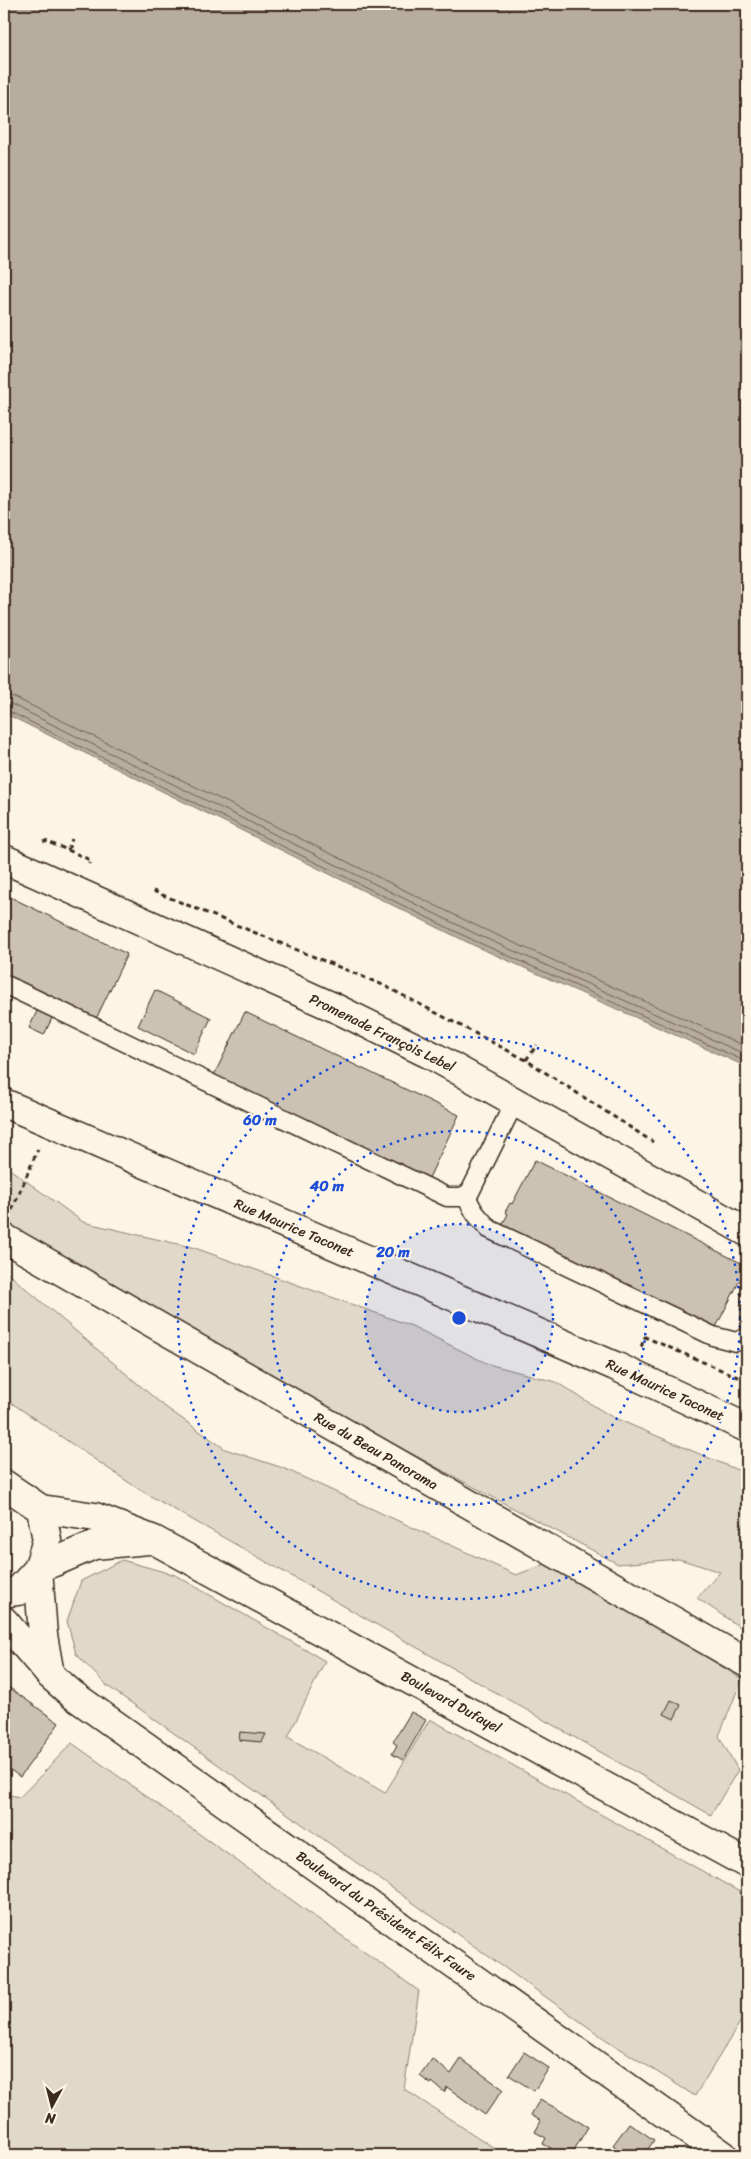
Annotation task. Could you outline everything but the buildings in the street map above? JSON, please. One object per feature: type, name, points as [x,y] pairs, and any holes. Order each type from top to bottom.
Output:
[{"type":"street","name":"Promenade François Lebel","points":[[4,859],[333,1007],[433,1056],[747,1232]]},
{"type":"street","name":"Rue Maurice Taconet","points":[[4,1103],[606,1362],[747,1428]]},
{"type":"street","name":"Rue du Beau Panorama","points":[[6,1228],[747,1663]]},
{"type":"street","points":[[4,1484],[41,1509],[48,1540],[38,1569],[18,1591],[4,1593]]},
{"type":"street","name":"Boulevard Dufayel","points":[[41,1509],[95,1517],[154,1540],[747,1864]]},
{"type":"street","points":[[38,1569],[94,1545],[154,1540]]},
{"type":"street","points":[[38,1569],[43,1636],[50,1675]]},
{"type":"street","name":"Boulevard du Président Félix Faure","points":[[4,1621],[50,1675],[73,1695],[723,2155]]},
{"type":"lane","points":[[4,984],[447,1197],[465,1196],[474,1184],[514,1101]]},
{"type":"lane","points":[[465,1196],[475,1213],[489,1229],[713,1336],[736,1342],[747,1337]]},
{"type":"path","points":[[68,850],[72,839]]},
{"type":"path","points":[[42,848],[45,841],[90,860],[88,866]]},
{"type":"path","points":[[526,1060],[536,1045]]},
{"type":"path","points":[[6,1228],[35,1154]]},
{"type":"path","points":[[645,1336],[747,1380]]},
{"type":"shaded area","points":[[4,1165],[83,1222],[195,1248],[412,1326],[488,1364],[556,1382],[612,1417],[747,1474],[747,1632],[697,1598],[720,1572],[679,1559],[618,1564],[245,1365],[4,1225]]},
{"type":"shaded area","points":[[4,1270],[164,1406],[225,1449],[283,1468],[516,1575],[551,1562],[742,1679],[719,1736],[738,1770],[711,1815],[140,1490],[4,1398]]},
{"type":"shaded area","points":[[122,1560],[175,1575],[325,1661],[288,1737],[385,1793],[430,1719],[747,1896],[747,2011],[695,2096],[605,2039],[106,1685],[76,1654],[67,1621],[81,1581]]},
{"type":"shaded area","points":[[72,1743],[419,1991],[404,2089],[505,2155],[4,2155],[4,1794],[20,1797]]},
{"type":"water","points":[[4,4],[747,4],[747,1067],[473,945],[4,713]]}]
